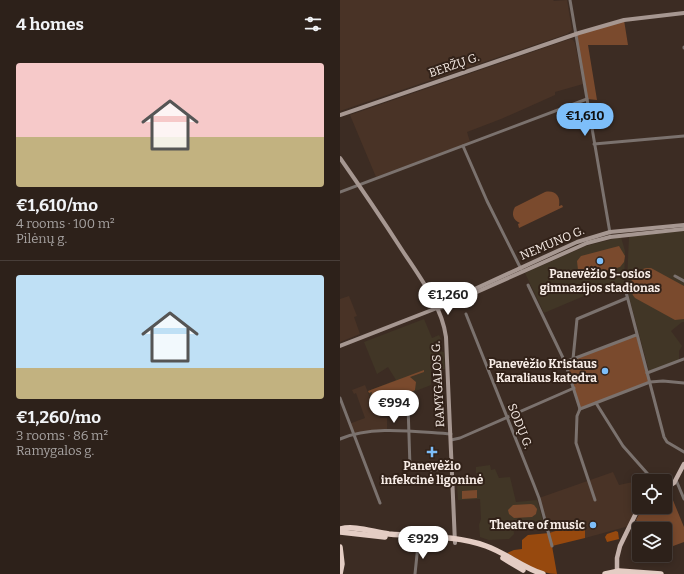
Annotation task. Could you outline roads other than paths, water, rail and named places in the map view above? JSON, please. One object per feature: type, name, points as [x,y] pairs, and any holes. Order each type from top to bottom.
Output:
[{"type":"highway","points":[[340,530],[470,542],[487,547],[532,570],[544,574]]},
{"type":"highway","points":[[455,541],[480,548],[533,574]]},
{"type":"highway","points":[[340,547],[342,564],[340,574]]},
{"type":"highway","points":[[605,574],[619,571],[661,574]]},
{"type":"main road","name":"BERŽŲ G.","points":[[340,115],[575,34],[624,20],[684,12]]},
{"type":"main road","name":"RAMYGALOS G.","points":[[340,158],[415,269],[437,308],[446,337],[455,541]]},
{"type":"main road","name":"NEMUNO G.","points":[[340,346],[437,308],[454,303],[521,270],[610,235],[684,225]]},
{"type":"main road","name":"NEMUNO G.","points":[[610,235],[684,229]]},
{"type":"main road","points":[[672,485],[684,464]]},
{"type":"main road","points":[[619,571],[618,553],[622,541],[636,514]]},
{"type":"street","points":[[570,0],[610,235]]},
{"type":"street","points":[[340,192],[587,99]]},
{"type":"street","points":[[594,144],[684,136]]},
{"type":"street","points":[[463,146],[487,201],[521,270]]},
{"type":"street","points":[[675,276],[684,281]]},
{"type":"street","points":[[528,285],[565,362],[574,388],[580,409],[577,416],[576,443],[595,500]]},
{"type":"street","points":[[626,292],[636,335],[665,439],[667,442],[684,452]]},
{"type":"street","points":[[574,359],[577,319],[627,298]]},
{"type":"street","name":"SODŲ G.","points":[[466,314],[539,498],[552,546]]},
{"type":"street","points":[[565,362],[636,335]]},
{"type":"street","points":[[647,373],[684,359]]},
{"type":"street","points":[[580,409],[650,382],[663,381],[684,383]]},
{"type":"street","points":[[451,440],[460,438],[574,388]]},
{"type":"street","points":[[340,398],[380,503]]},
{"type":"street","points":[[596,403],[623,446],[648,474]]},
{"type":"street","points":[[408,405],[411,468],[429,470],[452,469]]},
{"type":"street","points":[[340,439],[353,434],[410,431],[451,434]]},
{"type":"street","points":[[676,480],[684,499]]},
{"type":"street","points":[[414,574],[418,545]]},
{"type":"place","name":"Panevėžio 5-osios gimnazijos stadionas","points":[[600,261]]},
{"type":"place","name":"Panevėžio Kristaus Karaliaus katedra","points":[[605,371]]},
{"type":"place","name":"Panevėžio infekcinė ligoninė","points":[[432,452]]},
{"type":"place","name":"Theatre of music","points":[[593,525]]}]
